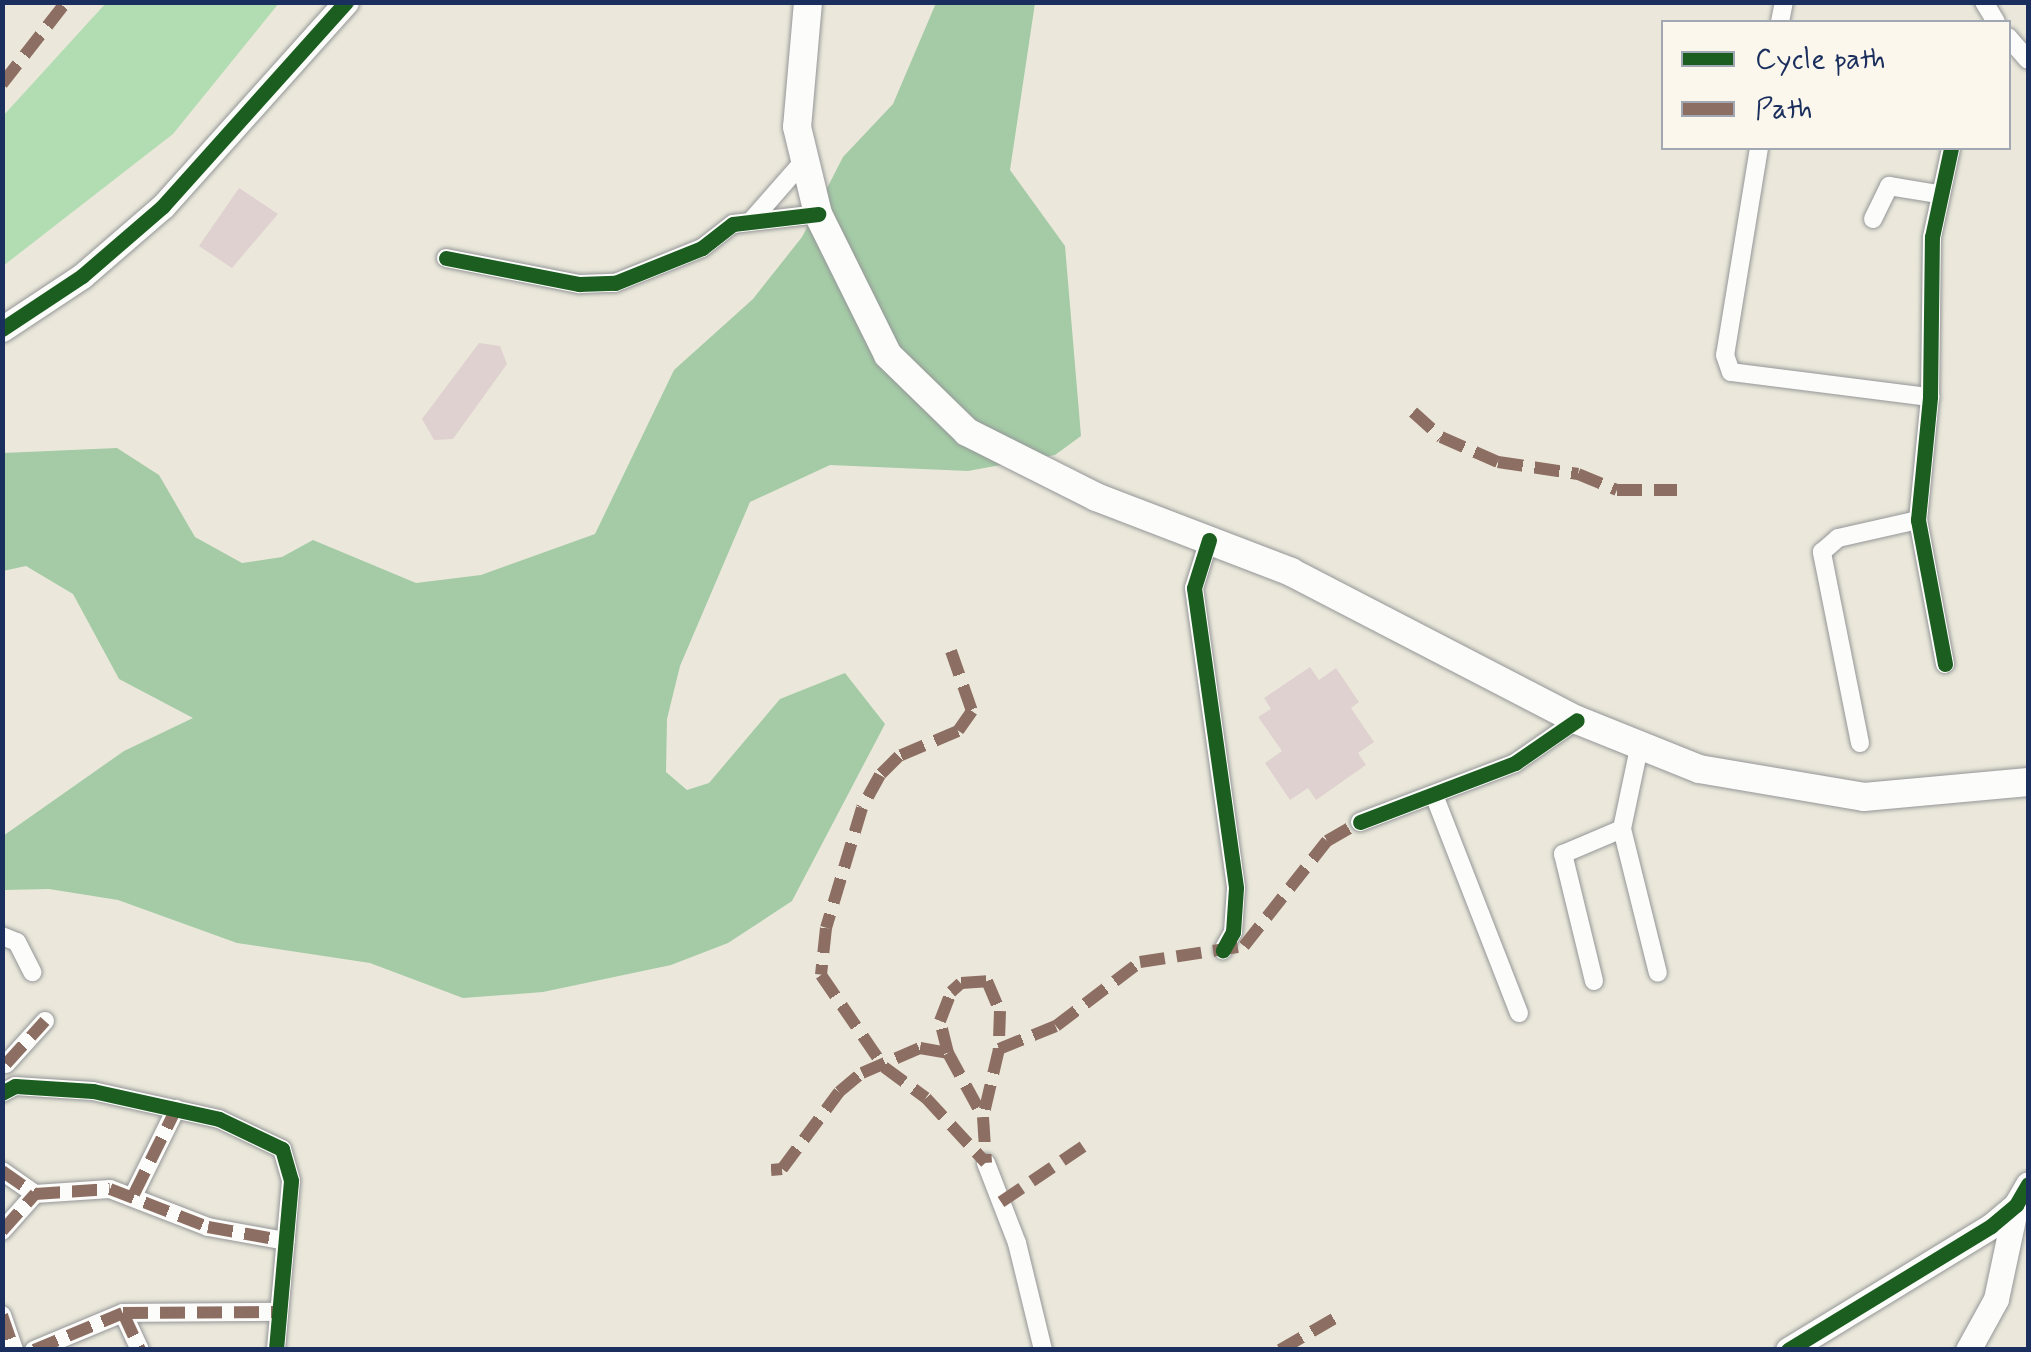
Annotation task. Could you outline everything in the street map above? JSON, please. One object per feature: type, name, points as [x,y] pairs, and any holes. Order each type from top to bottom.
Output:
[{"type":"main road","points":[[808,2],[796,80],[801,164],[818,214],[888,354],[938,410],[1023,463],[1291,572],[1639,748],[1748,782],[1838,795],[1922,796],[2025,782]]},
{"type":"street","points":[[2,329],[82,276],[163,206],[346,2]]},
{"type":"street","points":[[2011,40],[2028,60]]},
{"type":"street","points":[[1759,150],[1725,355],[1731,372],[1930,396]]},
{"type":"street","points":[[1944,664],[1918,520],[1930,396],[1929,282],[1938,194],[1951,150]]},
{"type":"street","points":[[752,220],[801,164]]},
{"type":"street","points":[[1873,219],[1889,186],[1938,194]]},
{"type":"street","points":[[446,258],[578,284],[615,283],[752,220],[818,214]]},
{"type":"street","points":[[1860,743],[1822,552],[1838,538],[1918,520]]},
{"type":"street","points":[[1209,540],[1194,598],[1236,888],[1233,932],[1223,950]]},
{"type":"street","points":[[1360,822],[1515,763],[1577,720]]},
{"type":"street","points":[[1639,748],[1622,829],[1658,974]]},
{"type":"street","points":[[1434,794],[1520,1013]]},
{"type":"street","points":[[1594,982],[1562,854],[1622,829]]},
{"type":"street","points":[[2,936],[17,942],[32,972]]},
{"type":"street","points":[[46,1021],[4,1062],[9,1089],[74,1088],[176,1109],[219,1119],[282,1149],[291,1180],[276,1350]]},
{"type":"street","points":[[134,1194],[176,1109]]},
{"type":"street","points":[[986,1163],[1016,1243],[1043,1350]]},
{"type":"street","points":[[2,1171],[35,1194],[110,1188],[134,1194],[208,1227],[286,1241]]},
{"type":"street","points":[[2,1231],[35,1194]]},
{"type":"street","points":[[1788,1350],[2022,1194]]},
{"type":"street","points":[[1968,1350],[1996,1298],[2022,1194]]},
{"type":"street","points":[[34,1350],[123,1313],[278,1312]]},
{"type":"street","points":[[123,1313],[140,1350]]},
{"type":"street","points":[[2,1315],[14,1350]]},
{"type":"green space","points":[[106,3],[279,3],[173,134],[3,266],[3,116]]},
{"type":"green space","points":[[936,3],[1035,3],[1010,170],[1065,246],[1081,436],[1055,455],[968,471],[830,465],[750,502],[680,666],[667,719],[666,772],[687,790],[709,783],[780,699],[845,673],[885,724],[792,901],[728,943],[671,965],[543,992],[463,998],[370,963],[237,943],[118,900],[49,889],[3,890],[3,836],[124,751],[193,718],[119,679],[73,594],[26,566],[3,571],[3,453],[117,448],[159,475],[195,537],[242,563],[282,557],[313,540],[416,583],[481,575],[595,534],[674,370],[753,299],[802,237],[843,157],[893,104]]},
{"type":"building","points":[[239,188],[278,214],[232,268],[199,246]]},
{"type":"building","points":[[479,343],[500,346],[507,364],[453,439],[434,440],[422,419]]},
{"type":"building","points":[[1310,667],[1319,680],[1336,668],[1359,702],[1351,708],[1374,742],[1358,753],[1366,765],[1316,800],[1308,788],[1290,800],[1265,763],[1282,751],[1258,717],[1271,709],[1264,698]]},
{"type":"marked path","points":[[2,84],[66,2]]},
{"type":"marked path","points":[[1413,412],[1441,437],[1498,462],[1578,474],[1617,490],[1677,490]]},
{"type":"marked path","points":[[951,651],[972,711],[958,731],[899,756],[880,775],[862,808],[826,928],[821,975],[884,1067],[926,1098],[986,1163]]},
{"type":"marked path","points":[[999,1049],[1056,1026],[1140,962],[1244,946],[1327,841],[1360,822]]},
{"type":"marked path","points":[[948,1053],[940,1021],[951,992],[961,983],[987,981],[1000,1011],[999,1049],[983,1117],[986,1163]]},
{"type":"marked path","points":[[6,1064],[45,1021]]},
{"type":"marked path","points":[[771,1170],[782,1169],[839,1092],[862,1073],[920,1048],[948,1053],[983,1117]]},
{"type":"marked path","points":[[134,1194],[176,1109]]},
{"type":"marked path","points":[[1001,1202],[1084,1146]]},
{"type":"marked path","points":[[2,1171],[35,1194]]},
{"type":"marked path","points":[[2,1231],[35,1194],[110,1189],[208,1227],[286,1241]]},
{"type":"marked path","points":[[123,1313],[278,1312]]},
{"type":"marked path","points":[[34,1350],[123,1313],[140,1350]]},
{"type":"marked path","points":[[1280,1350],[1342,1314]]},
{"type":"marked path","points":[[2,1315],[14,1350]]},
{"type":"cycle path","points":[[2,329],[82,276],[163,206],[346,2]]},
{"type":"cycle path","points":[[1945,664],[1918,520],[1930,397],[1932,237],[1951,150]]},
{"type":"cycle path","points":[[446,258],[579,284],[615,283],[702,248],[733,224],[818,214]]},
{"type":"cycle path","points":[[1209,540],[1194,588],[1236,888],[1233,932],[1223,950]]},
{"type":"cycle path","points":[[1360,822],[1515,763],[1577,720]]},
{"type":"cycle path","points":[[2,1093],[15,1086],[93,1091],[219,1119],[282,1149],[291,1181],[276,1350]]},
{"type":"cycle path","points":[[1788,1350],[1991,1226],[2016,1205],[2028,1184]]}]
